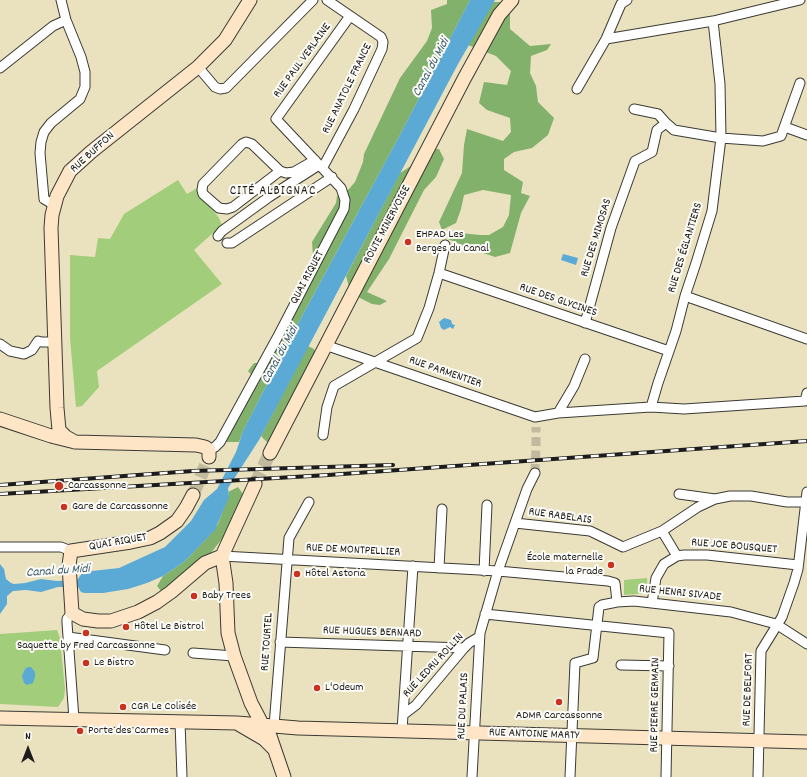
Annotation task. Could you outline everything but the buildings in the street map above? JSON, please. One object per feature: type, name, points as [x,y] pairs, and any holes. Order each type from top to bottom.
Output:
[{"type":"street","points":[[54,205],[44,199],[40,153],[44,132],[50,124],[80,99],[85,87],[85,72],[81,57],[66,20],[61,0]]},
{"type":"street","name":"RUE BUFFON","points":[[74,442],[59,430],[56,408],[51,228],[54,205],[70,171],[90,152],[198,67],[225,40],[250,0]]},
{"type":"street","points":[[198,67],[215,87],[220,89],[226,88],[312,0]]},
{"type":"street","name":"RUE ANATOLE FRANCE","points":[[319,164],[354,109],[382,49],[383,42],[381,37],[327,0]]},
{"type":"street","name":"ROUTE MINERVOISE","points":[[270,453],[464,78],[499,16],[512,0]]},
{"type":"street","points":[[577,89],[606,39],[621,4],[627,0]]},
{"type":"street","points":[[606,39],[712,21],[800,0]]},
{"type":"street","name":"RUE PAUL VERLAINE","points":[[319,164],[276,119],[350,16]]},
{"type":"street","points":[[0,68],[54,26],[66,20]]},
{"type":"street","name":"RUE DES ÉGLANTIERS","points":[[651,407],[676,331],[684,296],[712,211],[721,138],[720,84],[712,21]]},
{"type":"street","points":[[634,109],[658,114],[666,124],[674,130],[721,138],[763,141],[781,136],[800,83]]},
{"type":"street","name":"RUE DES MIMOSAS","points":[[585,323],[611,228],[635,161],[652,152],[657,130],[666,124]]},
{"type":"street","points":[[785,127],[807,135]]},
{"type":"street","points":[[280,171],[233,207],[227,209],[219,208],[203,194],[203,184],[242,144],[246,142],[252,144],[280,171],[286,173],[319,164]]},
{"type":"street","points":[[227,242],[232,243],[332,177],[319,164]]},
{"type":"street","points":[[218,236],[222,231],[269,197],[319,164]]},
{"type":"street","name":"QUAI RIQUET","points":[[209,453],[220,442],[277,338],[344,209],[345,200],[341,188],[332,177]]},
{"type":"street","points":[[323,435],[327,407],[334,386],[417,338],[429,308],[445,245]]},
{"type":"street","name":"RUE DES GLYCINES","points":[[439,273],[669,351]]},
{"type":"street","points":[[684,296],[807,339]]},
{"type":"street","points":[[0,344],[10,351],[24,354],[32,350],[38,341],[54,342]]},
{"type":"street","name":"RUE PARMENTIER","points":[[326,345],[535,417],[558,413],[651,407],[684,409],[806,397]]},
{"type":"street","points":[[558,413],[574,386],[585,359]]},
{"type":"street","name":"RUE BUFFON","points":[[51,436],[51,428],[56,408]]},
{"type":"street","points":[[535,417],[536,427]]},
{"type":"street","points":[[0,419],[74,442],[196,445],[205,447],[209,453]]},
{"type":"street","name":"RUE LEDRU ROLLIN","points":[[402,731],[403,715],[416,705],[464,648],[479,637],[498,571],[527,489],[535,474]]},
{"type":"street","points":[[255,484],[222,556],[226,583],[228,633],[234,656],[251,703],[268,725],[274,750],[284,777]]},
{"type":"street","name":"RUE DE BELFORT","points":[[758,777],[761,650],[782,616],[794,583],[798,565],[807,492]]},
{"type":"street","points":[[679,494],[715,499]]},
{"type":"street","name":"QUAI RIQUET","points":[[71,551],[150,538],[177,521],[193,495]]},
{"type":"street","points":[[678,556],[662,531],[715,499],[730,496],[751,496],[787,502],[805,502]]},
{"type":"street","name":"RUE TOURTEL","points":[[268,725],[280,642],[289,538],[309,502]]},
{"type":"street","points":[[484,570],[487,505]]},
{"type":"street","points":[[439,568],[442,509]]},
{"type":"street","name":"RUE RABELAIS","points":[[515,523],[590,530],[624,547],[662,531]]},
{"type":"street","points":[[0,547],[61,547],[71,551],[69,565],[72,606],[67,619],[74,719]]},
{"type":"street","name":"RUE JOE BOUSQUET","points":[[652,603],[656,578],[664,564],[678,556],[707,555],[798,565]]},
{"type":"street","points":[[72,606],[83,619],[98,621],[110,621],[138,612],[157,602],[171,592],[205,563],[222,556]]},
{"type":"street","name":"RUE DE MONTPELLIER","points":[[222,556],[484,570],[615,583],[618,602]]},
{"type":"street","points":[[403,715],[413,566]]},
{"type":"street","name":"RUE HENRI SIVADE","points":[[597,625],[599,607],[602,605],[634,601],[731,612],[776,624],[807,644]]},
{"type":"street","points":[[485,614],[597,625],[593,658],[575,663],[570,777]]},
{"type":"street","name":"RUE PIERRE GERMAIN","points":[[597,625],[670,633],[666,777]]},
{"type":"street","name":"RUE DU PALAIS","points":[[472,777],[479,637]]},
{"type":"street","points":[[68,638],[165,650]]},
{"type":"street","name":"RUE HUGUES BERNARD","points":[[280,642],[464,648]]},
{"type":"street","points":[[193,653],[234,656]]},
{"type":"street","points":[[621,665],[669,666]]},
{"type":"street","points":[[251,703],[246,714],[237,723],[264,739],[274,750]]},
{"type":"street","name":"RUE ANTOINE MARTY","points":[[0,718],[237,723],[298,728],[807,742]]},
{"type":"street","points":[[180,722],[182,777]]},
{"type":"street","points":[[274,750],[280,739],[289,731],[298,728]]},
{"type":"green space","points":[[447,0],[470,0],[401,133],[302,316],[243,431],[239,442],[224,441],[257,381],[248,371],[254,363],[261,363],[312,264],[312,242],[336,203],[337,196],[349,189],[355,182],[363,162],[364,154],[400,78],[427,41],[432,28],[431,10],[447,4]]},
{"type":"green space","points":[[493,2],[510,2],[510,29],[530,46],[551,44],[547,50],[531,56],[530,73],[536,86],[538,102],[554,118],[548,135],[532,148],[514,152],[504,159],[504,170],[523,182],[521,193],[530,196],[521,213],[510,253],[495,257],[448,239],[460,233],[489,235],[503,227],[509,215],[511,195],[483,190],[464,195],[456,223],[442,230],[439,222],[462,173],[467,129],[503,141],[511,132],[510,118],[487,110],[479,103],[484,82],[507,85],[511,71],[496,56],[468,45]]},
{"type":"green space","points":[[439,149],[444,159],[436,177],[424,190],[389,259],[367,292],[387,301],[380,305],[372,304],[360,298],[349,287],[346,276],[400,173],[411,166],[424,152]]},
{"type":"green space","points":[[178,180],[187,194],[197,188],[219,218],[222,225],[194,250],[222,284],[97,371],[99,387],[82,406],[76,407],[70,338],[70,255],[95,257],[98,238],[110,239],[124,214]]},
{"type":"green space","points":[[308,346],[314,349],[316,355],[295,397],[286,406],[272,444],[267,442],[261,436]]},
{"type":"green space","points":[[238,487],[246,498],[226,534],[206,559],[166,589],[161,591],[157,586],[163,576],[184,562],[209,536],[218,524],[229,494],[228,492]]},
{"type":"green space","points":[[647,578],[648,593],[624,595],[624,580]]},
{"type":"green space","points":[[57,630],[60,638],[65,689],[64,698],[58,707],[0,704],[0,634]]},
{"type":"water","points":[[470,0],[495,0],[458,64],[259,440],[228,488],[229,497],[215,530],[184,562],[163,576],[147,583],[128,589],[103,593],[84,593],[81,592],[78,587],[58,587],[41,592],[26,590],[13,591],[7,596],[7,604],[0,614],[0,564],[4,569],[6,579],[14,584],[41,579],[57,581],[77,580],[83,572],[119,568],[165,547],[191,521],[204,500],[217,489],[236,452],[243,431],[301,318],[401,133]]},
{"type":"water","points":[[563,254],[578,258],[576,265],[561,260]]},
{"type":"water","points":[[444,318],[451,320],[452,324],[455,325],[453,329],[450,327],[444,330],[441,328],[439,322]]},
{"type":"water","points":[[31,667],[35,672],[35,677],[33,683],[27,685],[24,683],[22,676],[25,669]]},
{"type":"tunnel","points":[[535,473],[536,427]]},
{"type":"tunnel","points":[[255,484],[270,453]]},
{"type":"tunnel","points":[[193,495],[209,457]]},
{"type":"railway","points":[[0,494],[328,475],[807,441]]},
{"type":"railway","points":[[0,485],[193,471],[393,465]]},
{"type":"place","name":"EHPAD Les Berges du Canal","points":[[408,242]]},
{"type":"place","name":"Carcassonne","points":[[59,486]]},
{"type":"place","name":"Gare de Carcassonne","points":[[64,507]]},
{"type":"place","name":"École maternelle la Prade","points":[[611,565]]},
{"type":"place","name":"Hôtel Astoria","points":[[297,574]]},
{"type":"place","name":"Baby Trees","points":[[194,596]]},
{"type":"place","name":"Hôtel Le Bistrol","points":[[126,627]]},
{"type":"place","name":"Saquette by Fred Carcassonne","points":[[86,633]]},
{"type":"place","name":"Le Bistro","points":[[86,663]]},
{"type":"place","name":"L'Odeum","points":[[317,688]]},
{"type":"place","name":"ADMR Carcassonne","points":[[559,702]]},
{"type":"place","name":"CGR Le Colisée","points":[[123,707]]},
{"type":"place","name":"Porte des Carmes","points":[[80,731]]},
{"type":"district","name":"CITÉ ALBIGNAC","points":[[273,192]]},
{"type":"water label","name":"Canal du Midi","points":[[432,68]]},
{"type":"water label","name":"Canal du Midi","points":[[281,355]]},
{"type":"water label","name":"Canal du Midi","points":[[58,572]]}]
